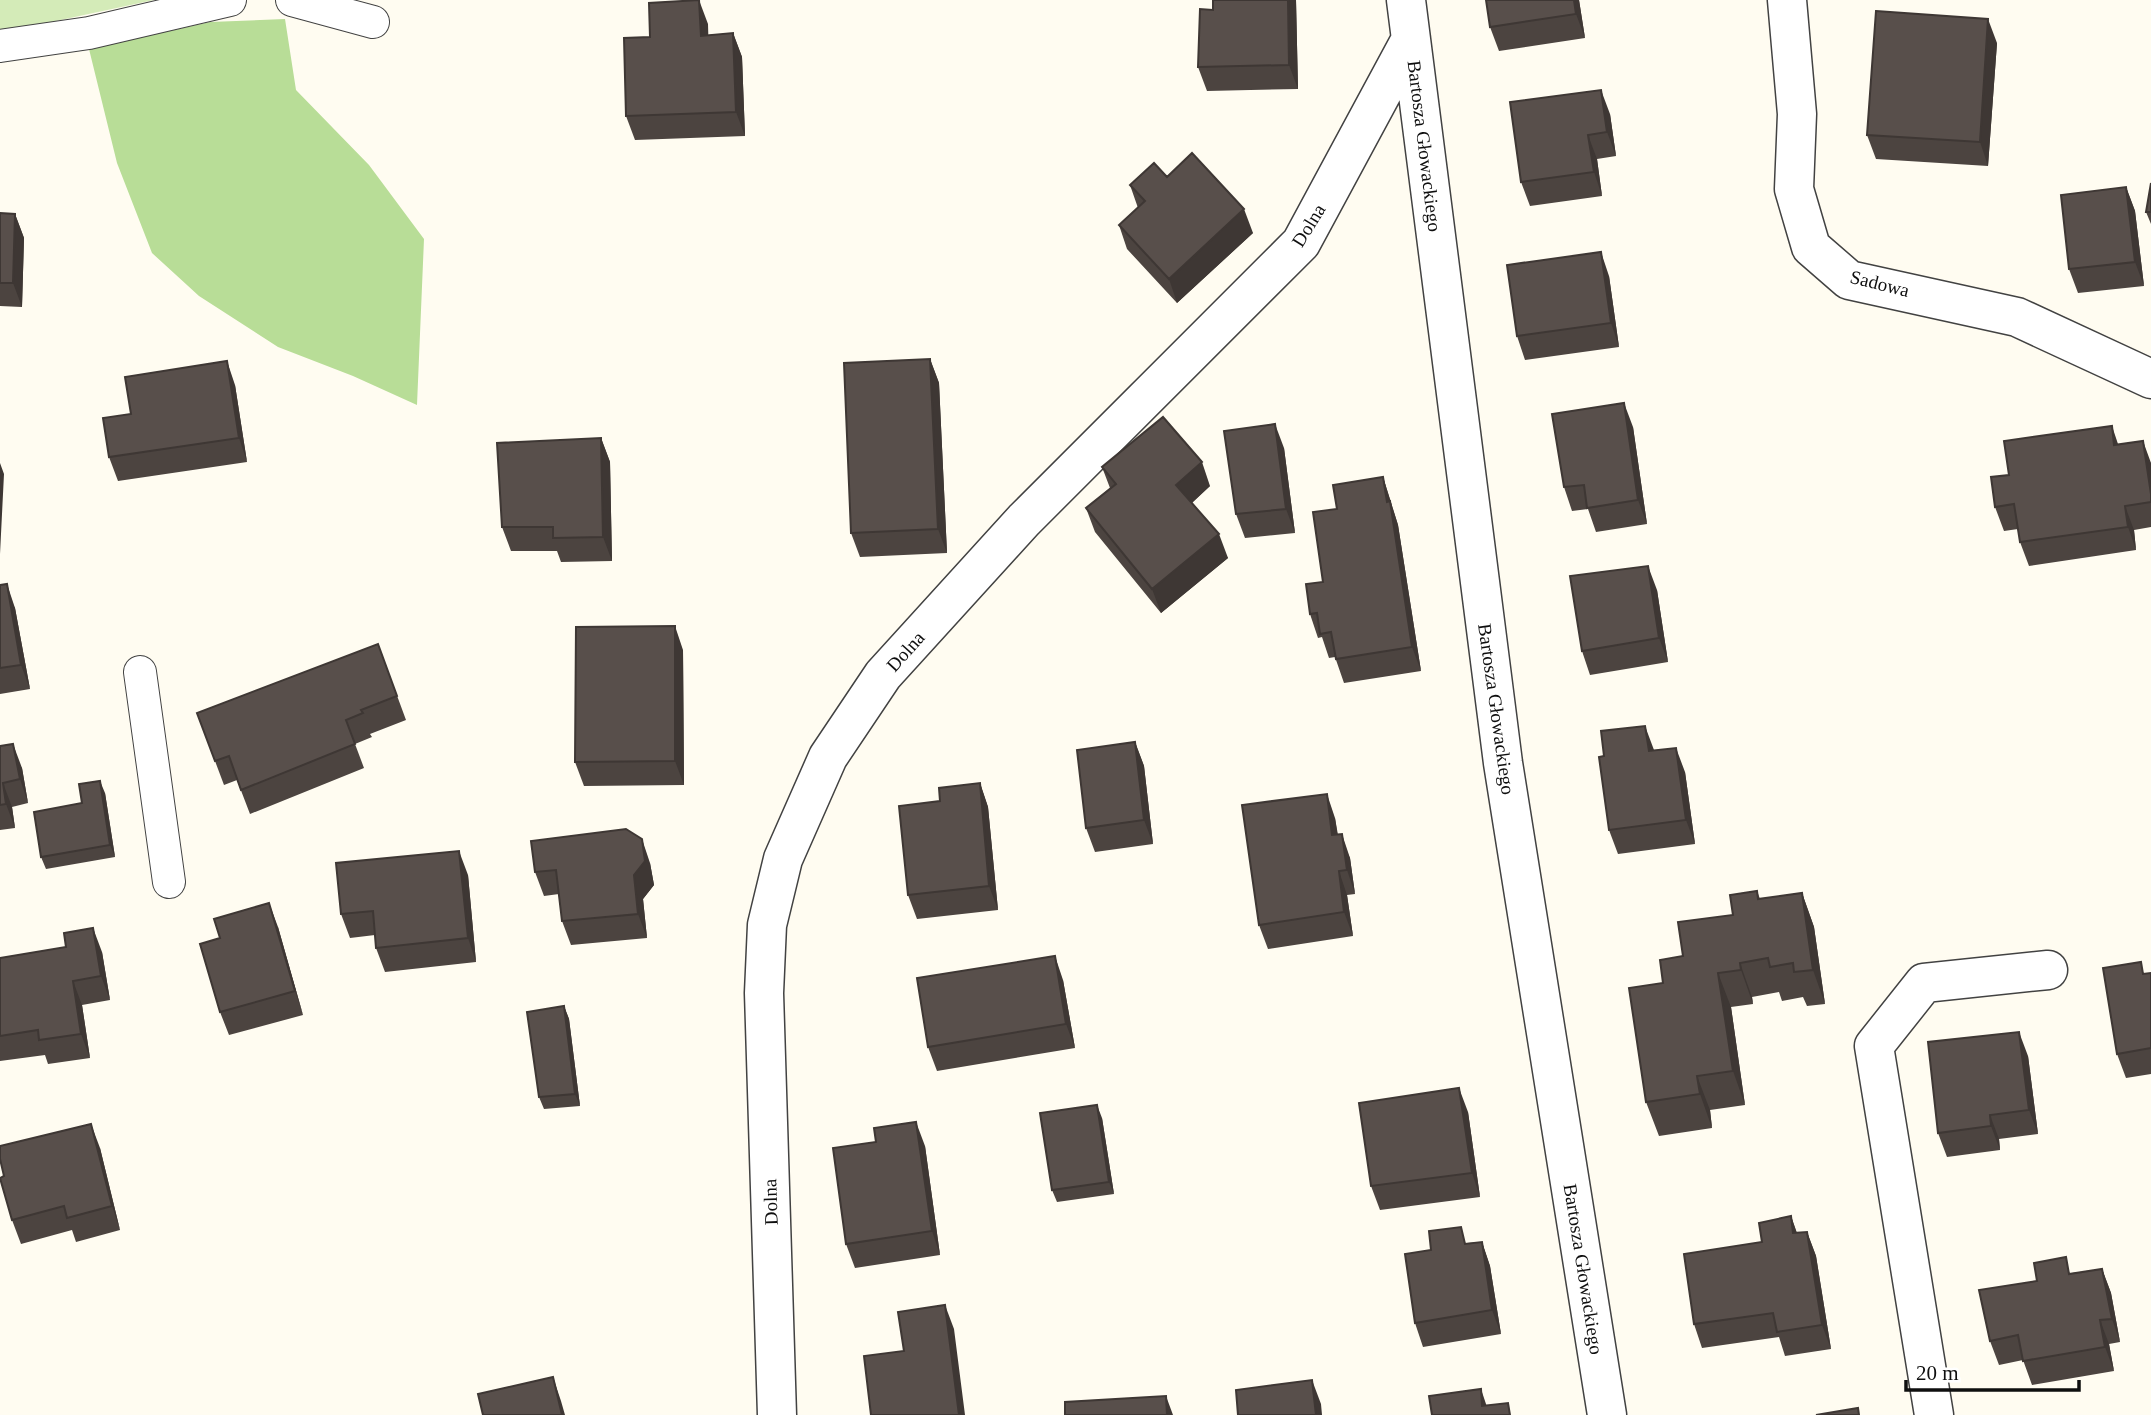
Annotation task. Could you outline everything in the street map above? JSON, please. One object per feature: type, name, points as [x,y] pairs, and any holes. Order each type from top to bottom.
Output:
[{"type":"street","name":"Bartosza Głowackiego","points":[[1406,0],[1503,762],[1607,1415]]},
{"type":"street","name":"Sadowa","points":[[1787,0],[1797,114],[1794,189],[1811,247],[1849,280],[2017,317],[2151,379]]},
{"type":"street","name":"Dolna","points":[[777,1415],[764,993],[767,925],[783,859],[828,757],[883,675],[1015,530],[1301,243],[1411,39]]},
{"type":"street","points":[[1934,1415],[1874,1046],[1924,983],[2048,970]]},
{"type":"lane","points":[[0,46],[89,33],[230,0]]},
{"type":"lane","points":[[292,0],[373,22]]},
{"type":"lane","points":[[140,672],[169,882]]},
{"type":"green space","points":[[0,0],[154,0],[0,33]]},
{"type":"green space","points":[[285,19],[296,90],[369,165],[424,239],[417,405],[353,376],[278,347],[199,296],[152,253],[117,163],[89,49],[210,22]]},
{"type":"building","points":[[699,0],[701,36],[733,33],[736,112],[626,116],[624,38],[650,37],[649,3]]},
{"type":"building","points":[[1213,0],[1288,0],[1289,65],[1198,67],[1200,9],[1213,10]]},
{"type":"building","points":[[1486,0],[1574,0],[1576,14],[1490,27]]},
{"type":"building","points":[[1876,11],[1988,19],[1980,142],[1867,135]]},
{"type":"building","points":[[1601,90],[1607,132],[1588,135],[1594,172],[1521,182],[1510,102]]},
{"type":"building","points":[[1192,153],[1244,209],[1169,279],[1119,225],[1145,201],[1130,185],[1154,163],[1167,177]]},
{"type":"building","points":[[2151,183],[2151,212],[2146,212]]},
{"type":"building","points":[[2126,187],[2135,262],[2069,269],[2061,195]]},
{"type":"building","points":[[0,213],[15,214],[13,283],[0,283]]},
{"type":"building","points":[[1601,252],[1611,323],[1517,336],[1507,265]]},
{"type":"building","points":[[930,359],[938,529],[851,533],[844,363]]},
{"type":"building","points":[[227,361],[239,438],[109,457],[103,418],[131,414],[125,377]]},
{"type":"building","points":[[1624,403],[1638,500],[1587,508],[1584,485],[1564,487],[1552,414]]},
{"type":"building","points":[[1163,417],[1202,462],[1176,485],[1219,534],[1152,589],[1086,508],[1116,484],[1102,467]]},
{"type":"building","points":[[1275,424],[1286,509],[1236,514],[1224,431]]},
{"type":"building","points":[[2112,426],[2114,445],[2143,441],[2151,502],[2125,506],[2128,527],[2020,542],[2014,504],[1995,507],[1991,477],[2009,475],[2004,441]]},
{"type":"building","points":[[601,438],[603,537],[553,538],[553,527],[502,527],[497,443]]},
{"type":"building","points":[[1383,477],[1387,502],[1390,501],[1412,647],[1336,659],[1331,632],[1320,634],[1317,613],[1310,614],[1306,584],[1323,582],[1313,512],[1337,509],[1333,485]]},
{"type":"building","points":[[1648,566],[1659,638],[1582,651],[1570,576]]},
{"type":"building","points":[[7,584],[21,665],[0,668],[0,585]]},
{"type":"building","points":[[675,626],[675,761],[575,762],[576,627]]},
{"type":"building","points":[[378,644],[397,696],[361,710],[363,713],[346,720],[355,744],[241,790],[229,756],[215,761],[197,713]]},
{"type":"building","points":[[1645,726],[1649,751],[1676,748],[1686,820],[1609,830],[1599,757],[1604,756],[1601,731]]},
{"type":"building","points":[[1135,742],[1144,820],[1086,828],[1077,750]]},
{"type":"building","points":[[13,744],[20,779],[3,783],[6,804],[0,805],[0,746]]},
{"type":"building","points":[[100,781],[110,845],[41,857],[34,812],[82,803],[79,784]]},
{"type":"building","points":[[980,783],[989,886],[908,895],[899,806],[940,801],[939,788]]},
{"type":"building","points":[[1327,794],[1332,835],[1342,834],[1347,870],[1339,871],[1344,912],[1259,925],[1242,805]]},
{"type":"building","points":[[626,829],[642,839],[645,861],[634,875],[638,914],[562,921],[556,870],[535,872],[531,841]]},
{"type":"building","points":[[459,851],[468,938],[376,948],[373,911],[341,914],[336,863]]},
{"type":"building","points":[[1757,891],[1758,899],[1802,893],[1813,970],[1794,972],[1793,963],[1770,967],[1768,958],[1740,963],[1741,970],[1718,973],[1733,1071],[1697,1076],[1700,1094],[1646,1102],[1629,988],[1663,983],[1660,960],[1683,956],[1678,922],[1733,915],[1730,895]]},
{"type":"building","points":[[269,903],[295,991],[220,1012],[200,944],[220,938],[214,919]]},
{"type":"building","points":[[93,928],[101,976],[73,981],[81,1034],[39,1040],[38,1030],[0,1036],[0,958],[66,947],[64,933]]},
{"type":"building","points":[[1055,956],[1066,1024],[928,1047],[917,978]]},
{"type":"building","points":[[2141,962],[2143,974],[2151,973],[2151,1048],[2117,1054],[2103,968]]},
{"type":"building","points":[[564,1006],[575,1094],[539,1097],[527,1012]]},
{"type":"building","points":[[2019,1032],[2029,1110],[1990,1115],[1991,1126],[1938,1133],[1928,1042]]},
{"type":"building","points":[[1459,1088],[1472,1173],[1371,1186],[1359,1103]]},
{"type":"building","points":[[1097,1105],[1109,1182],[1052,1190],[1040,1113]]},
{"type":"building","points":[[916,1122],[932,1231],[846,1244],[833,1148],[876,1142],[874,1128]]},
{"type":"building","points":[[91,1124],[112,1206],[67,1218],[64,1206],[12,1220],[0,1178],[4,1176],[0,1146]]},
{"type":"building","points":[[1791,1216],[1793,1233],[1807,1232],[1822,1325],[1777,1332],[1773,1313],[1694,1324],[1684,1254],[1762,1242],[1759,1223]]},
{"type":"building","points":[[1461,1227],[1465,1244],[1482,1242],[1492,1310],[1415,1323],[1405,1254],[1431,1250],[1429,1231]]},
{"type":"building","points":[[2066,1257],[2069,1274],[2102,1269],[2112,1319],[2100,1320],[2105,1347],[2023,1361],[2018,1335],[1990,1341],[1979,1290],[2037,1281],[2034,1263]]},
{"type":"building","points":[[945,1305],[959,1415],[871,1415],[864,1356],[904,1351],[898,1312]]},
{"type":"building","points":[[553,1377],[562,1415],[483,1415],[478,1394]]},
{"type":"building","points":[[1312,1380],[1316,1415],[1238,1415],[1236,1390]]},
{"type":"building","points":[[1481,1389],[1482,1406],[1508,1403],[1510,1415],[1432,1415],[1429,1396]]},
{"type":"building","points":[[1166,1396],[1167,1415],[1065,1415],[1065,1402]]},
{"type":"building","points":[[1858,1408],[1859,1415],[1816,1415]]}]
